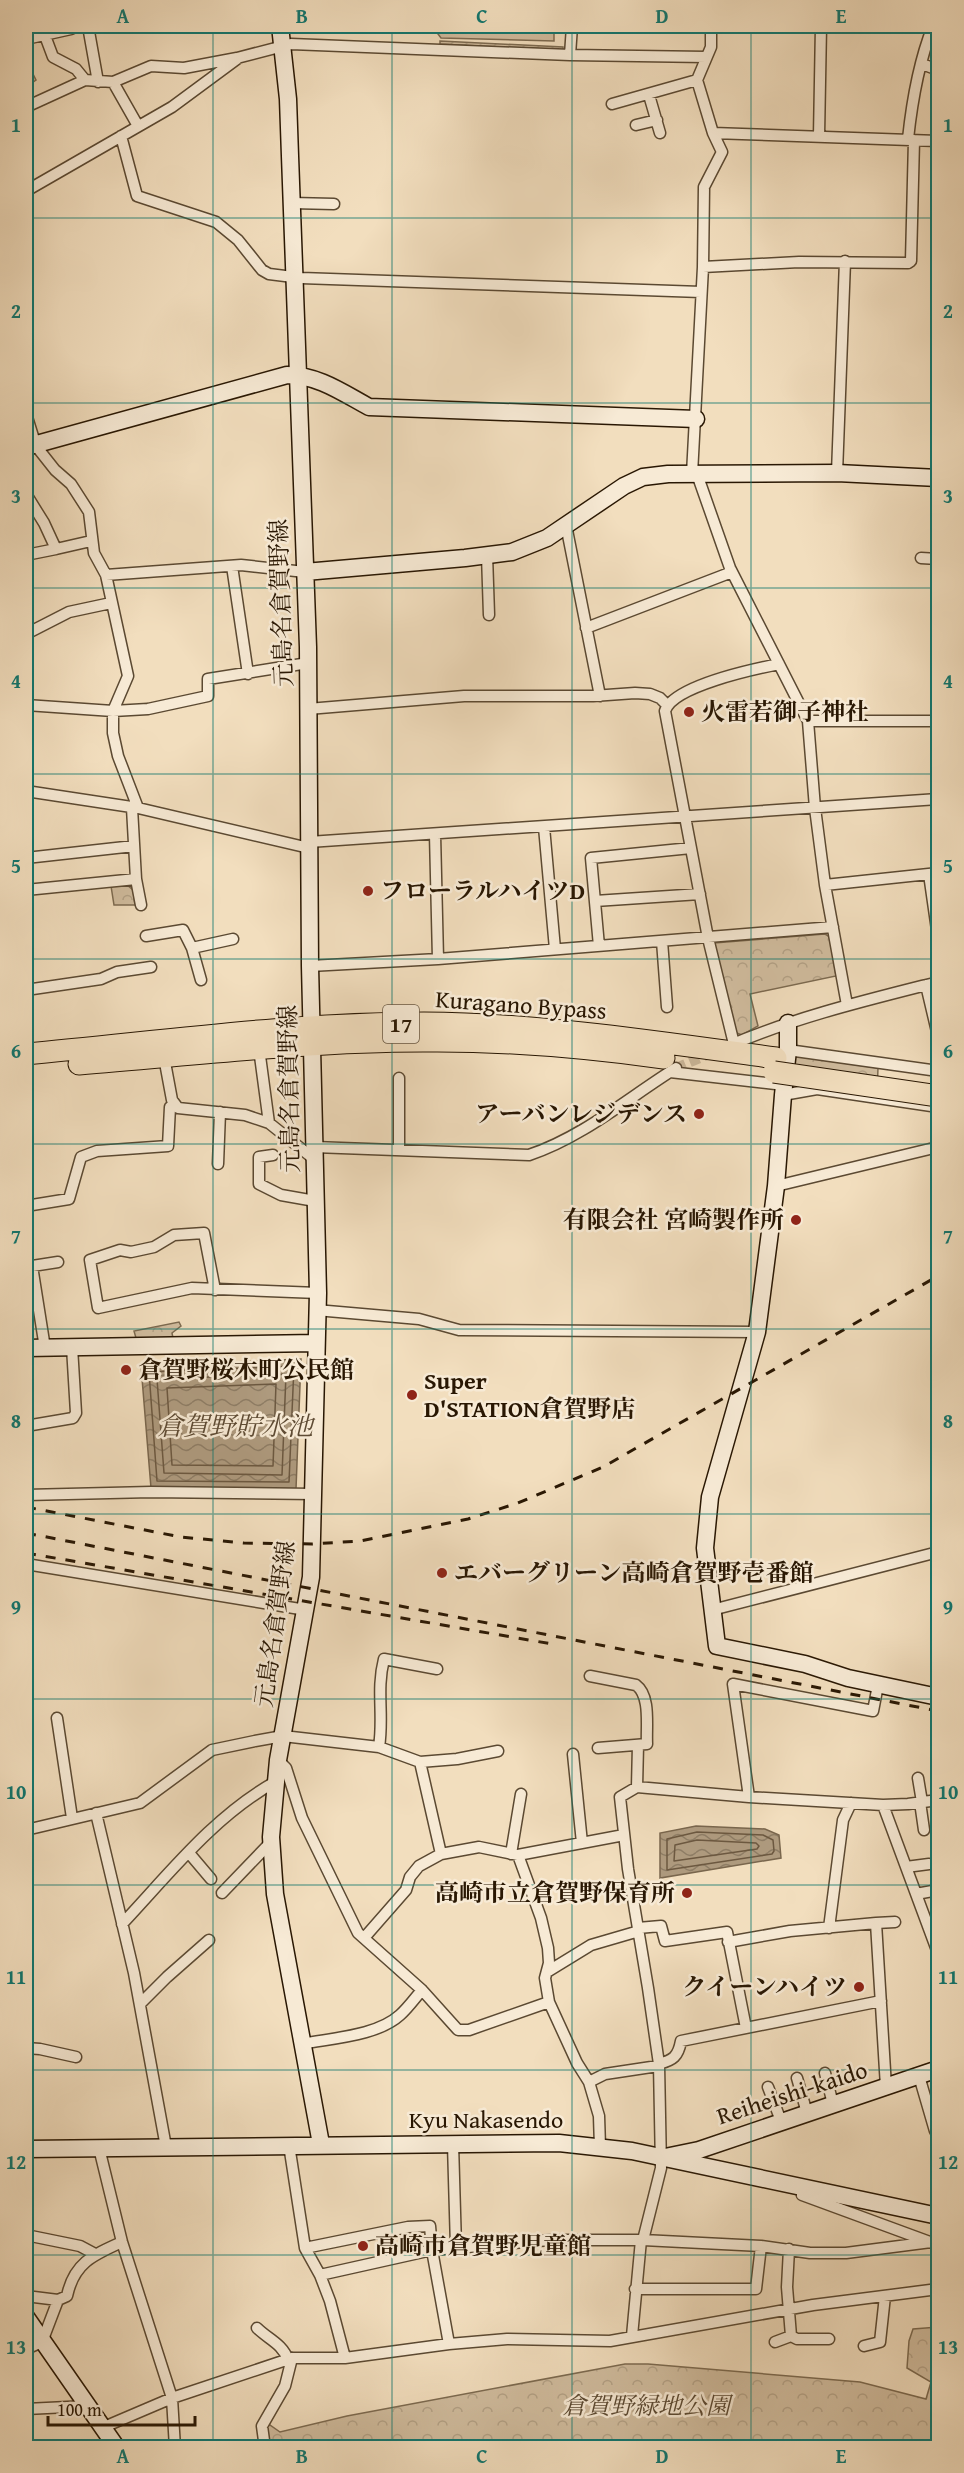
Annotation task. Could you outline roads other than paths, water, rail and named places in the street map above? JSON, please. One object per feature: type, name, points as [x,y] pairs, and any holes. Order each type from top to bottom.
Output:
[{"type":"highway","points":[[673,1070],[532,1054],[518,1035],[543,1018],[650,1030],[731,1045]]},
{"type":"highway","name":"Kuragano Bypass","points":[[26,1068],[164,1057],[423,1023],[518,1035],[583,1033],[781,1072],[939,1096]]},
{"type":"highway","name":"Kuragano Bypass","points":[[26,1054],[312,1036]]},
{"type":"highway","name":"Kuragano Bypass","points":[[781,1072],[939,1082]]},
{"type":"main road","name":"元島名倉賀野線","points":[[280,26],[292,203],[308,663],[310,966],[318,1293],[311,1577],[278,1760],[272,1841],[275,1894],[321,2144]]},
{"type":"main road","points":[[31,446],[279,376],[298,375],[323,382],[369,407],[696,419]]},
{"type":"main road","points":[[304,572],[512,552],[531,546],[624,486],[643,477],[694,474],[837,473],[939,478]]},
{"type":"main road","points":[[788,1023],[781,1072],[776,1186],[757,1332],[710,1497],[705,1548],[717,1646],[805,1664],[879,1685],[939,1697]]},
{"type":"main road","points":[[26,1348],[316,1343]]},
{"type":"main road","name":"Reiheishi-kaido","points":[[660,2158],[699,2150],[939,2069]]},
{"type":"main road","name":"Kyu Nakasendo","points":[[26,2149],[321,2144],[559,2143],[600,2146],[939,2216]]},
{"type":"main road","points":[[699,2150],[698,2157],[703,2168]]},
{"type":"main road","points":[[26,2318],[104,2427],[113,2447]]},
{"type":"street","points":[[26,39],[77,26]]},
{"type":"street","points":[[88,26],[98,82]]},
{"type":"street","points":[[570,55],[572,26]]},
{"type":"street","points":[[711,26],[711,46],[697,80],[713,133],[722,152],[704,187],[694,474],[732,572],[808,721],[815,808],[825,885],[847,1005]]},
{"type":"street","points":[[819,136],[821,26]]},
{"type":"street","points":[[703,267],[845,261],[908,263],[911,261],[910,113],[933,26]]},
{"type":"street","points":[[44,33],[53,57],[76,69],[85,80]]},
{"type":"street","points":[[26,107],[85,80],[113,82],[152,66],[184,68],[237,58],[291,44],[570,55],[706,57]]},
{"type":"street","points":[[26,191],[172,107],[237,58]]},
{"type":"street","points":[[922,64],[939,70]]},
{"type":"street","points":[[612,104],[697,80]]},
{"type":"street","points":[[113,82],[138,126]]},
{"type":"street","points":[[649,95],[660,133]]},
{"type":"street","points":[[636,125],[657,120]]},
{"type":"street","points":[[713,133],[939,141]]},
{"type":"street","points":[[121,136],[137,196],[216,222],[238,240],[262,270],[269,274],[295,277],[701,292]]},
{"type":"street","points":[[292,203],[334,204]]},
{"type":"street","points":[[837,473],[845,261]]},
{"type":"street","points":[[26,414],[31,446],[71,484],[84,501],[89,512],[94,553],[106,575],[128,676],[113,711],[113,733],[135,808],[136,879],[141,905]]},
{"type":"street","points":[[28,500],[56,549]]},
{"type":"street","points":[[566,525],[600,696]]},
{"type":"street","points":[[26,555],[91,541]]},
{"type":"street","points":[[487,555],[489,615]]},
{"type":"street","points":[[921,558],[939,559]]},
{"type":"street","points":[[232,566],[248,674]]},
{"type":"street","points":[[106,575],[232,566],[304,572]]},
{"type":"street","points":[[586,628],[732,572]]},
{"type":"street","points":[[26,634],[69,612],[111,603]]},
{"type":"street","points":[[26,705],[113,711],[148,709],[208,696],[208,679],[308,663]]},
{"type":"street","points":[[779,664],[724,677],[681,695],[667,705],[665,711],[708,938],[731,1045],[788,1023],[847,1005],[939,982]]},
{"type":"street","points":[[308,709],[464,696],[650,694],[660,698],[667,705]]},
{"type":"street","points":[[808,721],[939,722]]},
{"type":"street","points":[[26,790],[135,808],[309,845],[939,799]]},
{"type":"street","points":[[544,827],[555,949]]},
{"type":"street","points":[[435,834],[438,959]]},
{"type":"street","points":[[26,858],[134,846]]},
{"type":"street","points":[[599,946],[591,858],[691,848]]},
{"type":"street","points":[[825,885],[934,873],[939,937]]},
{"type":"street","points":[[26,890],[136,879]]},
{"type":"street","points":[[595,901],[700,894]]},
{"type":"street","points":[[310,966],[438,959],[833,927]]},
{"type":"street","points":[[146,936],[183,930],[192,948],[201,981]]},
{"type":"street","points":[[192,948],[233,939]]},
{"type":"street","points":[[662,941],[667,1007]]},
{"type":"street","points":[[26,990],[101,979],[117,972],[151,967]]},
{"type":"street","points":[[926,985],[939,1036]]},
{"type":"street","points":[[26,1030],[26,1039]]},
{"type":"street","points":[[260,1056],[269,1123]]},
{"type":"street","points":[[164,1057],[174,1105],[178,1108],[245,1115],[269,1123],[314,1153],[399,1150],[504,1151],[529,1155],[549,1149],[639,1094],[673,1070],[939,1071]]},
{"type":"street","points":[[781,1072],[817,1089],[939,1107]]},
{"type":"street","points":[[399,1078],[399,1150]]},
{"type":"street","points":[[26,1206],[69,1199],[81,1157],[97,1151],[168,1146],[170,1107],[174,1105]]},
{"type":"street","points":[[218,1164],[220,1112]]},
{"type":"street","points":[[776,1186],[939,1147]]},
{"type":"street","points":[[273,1155],[259,1157],[259,1184],[281,1195],[315,1201]]},
{"type":"street","points":[[215,1290],[204,1233],[174,1235],[154,1247],[131,1252],[120,1250],[90,1260],[98,1308],[192,1288],[215,1290],[318,1293]]},
{"type":"street","points":[[45,1347],[29,1266],[57,1262]]},
{"type":"street","points":[[316,1310],[419,1319],[459,1330],[757,1332]]},
{"type":"street","points":[[26,1426],[73,1418],[76,1413],[72,1347]]},
{"type":"street","points":[[26,1495],[151,1492],[314,1494]]},
{"type":"street","points":[[712,1610],[939,1552]]},
{"type":"street","points":[[26,1564],[306,1610]]},
{"type":"street","points":[[379,1747],[382,1727],[378,1681],[384,1659],[437,1669]]},
{"type":"street","points":[[590,1676],[636,1685],[642,1689],[645,1700],[647,1744],[598,1748]]},
{"type":"street","points":[[749,1797],[733,1684],[873,1711],[879,1685]]},
{"type":"street","points":[[57,1718],[72,1818]]},
{"type":"street","points":[[26,1830],[140,1803],[212,1750],[283,1736],[379,1747],[420,1762],[457,1759],[498,1751]]},
{"type":"street","points":[[637,1787],[638,1745]]},
{"type":"street","points":[[573,1754],[582,1843]]},
{"type":"street","points":[[278,1760],[286,1768],[302,1818],[358,1932],[422,1990],[433,2005],[458,2030],[549,2002]]},
{"type":"street","points":[[420,1762],[441,1854]]},
{"type":"street","points":[[918,1778],[924,1830]]},
{"type":"street","points":[[122,1924],[189,1853],[251,1796],[275,1782]]},
{"type":"street","points":[[632,2336],[635,2289],[642,2240],[661,2168],[658,2065],[628,1869],[620,1797],[637,1787],[749,1797],[883,1805],[939,1800]]},
{"type":"street","points":[[521,1794],[515,1854],[541,1918],[549,1956],[545,1978],[549,2002],[577,2063],[589,2082],[599,2116],[600,2146]]},
{"type":"street","points":[[829,1928],[843,1820],[851,1803]]},
{"type":"street","points":[[883,1805],[939,1953]]},
{"type":"street","points":[[96,1813],[140,2004],[166,2147]]},
{"type":"street","points":[[364,1938],[406,1890],[410,1876],[419,1866],[441,1854],[479,1847],[515,1854],[624,1835]]},
{"type":"street","points":[[222,1893],[272,1841]]},
{"type":"street","points":[[189,1853],[211,1879]]},
{"type":"street","points":[[906,1867],[929,1864]]},
{"type":"street","points":[[916,1894],[939,1890]]},
{"type":"street","points":[[927,1920],[939,1918]]},
{"type":"street","points":[[729,1942],[790,1931],[895,1922]]},
{"type":"street","points":[[876,1923],[886,2087]]},
{"type":"street","points":[[547,1972],[591,1946],[639,1929],[661,1926],[665,1941],[727,1932],[747,2028]]},
{"type":"street","points":[[140,2004],[209,1940]]},
{"type":"street","points":[[302,2044],[371,2031],[388,2024],[400,2015],[422,1990]]},
{"type":"street","points":[[589,2082],[604,2074],[658,2065],[673,2060],[678,2055],[681,2041],[881,2001]]},
{"type":"street","points":[[26,2048],[76,2057]]},
{"type":"street","points":[[825,2073],[833,2104]]},
{"type":"street","points":[[919,2076],[935,2131]]},
{"type":"street","points":[[797,2078],[807,2113]]},
{"type":"street","points":[[768,2087],[782,2121]]},
{"type":"street","points":[[453,2144],[456,2247]]},
{"type":"street","points":[[289,2145],[305,2248],[320,2275],[330,2301],[345,2358]]},
{"type":"street","points":[[99,2148],[122,2242],[172,2398],[175,2448]]},
{"type":"street","points":[[804,2187],[802,2195],[935,2243]]},
{"type":"street","points":[[305,2248],[408,2227],[430,2226],[432,2250],[449,2344]]},
{"type":"street","points":[[26,2235],[80,2246],[95,2254]]},
{"type":"street","points":[[320,2275],[432,2250],[550,2240],[642,2240],[761,2246],[810,2253],[846,2253],[935,2243]]},
{"type":"street","points":[[26,2296],[58,2300],[67,2296],[70,2279],[95,2254],[122,2242]]},
{"type":"street","points":[[635,2289],[756,2289],[761,2246]]},
{"type":"street","points":[[789,2249],[787,2287],[791,2336]]},
{"type":"street","points":[[104,2427],[172,2398],[290,2359],[345,2358],[507,2339],[609,2341],[790,2310],[939,2289]]},
{"type":"street","points":[[864,2346],[880,2342],[885,2296]]},
{"type":"street","points":[[26,2349],[42,2342],[58,2300]]},
{"type":"street","points":[[257,2328],[266,2337],[278,2343],[290,2359],[285,2385],[262,2426],[265,2448]]},
{"type":"street","points":[[775,2342],[791,2336],[797,2339],[829,2339]]},
{"type":"street","points":[[26,2409],[88,2406]]},
{"type":"water","name":"倉賀野貯水池","points":[[301,1359],[296,1489],[151,1488],[141,1366]]},
{"type":"water","points":[[696,1826],[765,1829],[779,1835],[781,1858],[660,1878],[660,1833]]},
{"type":"tunnel","points":[[676,1068],[712,1053]]},
{"type":"railway","points":[[26,1507],[181,1537],[244,1543],[312,1544],[360,1541],[468,1519],[518,1503],[603,1467],[938,1276]]},
{"type":"railway","points":[[26,1533],[938,1711]]},
{"type":"railway","points":[[26,1553],[552,1644]]},
{"type":"place","name":"火雷若御子神社","points":[[689,712]]},
{"type":"place","name":"フローラルハイツD","points":[[368,891]]},
{"type":"place","name":"アーバンレジデンス","points":[[699,1114]]},
{"type":"place","name":"有限会社 宮崎製作所","points":[[796,1220]]},
{"type":"place","name":"倉賀野桜木町公民館","points":[[126,1370]]},
{"type":"place","name":"Super D'STATION倉賀野店","points":[[412,1395]]},
{"type":"place","name":"エバーグリーン高崎倉賀野壱番館","points":[[442,1573]]},
{"type":"place","name":"高崎市立倉賀野保育所","points":[[687,1893]]},
{"type":"place","name":"クイーンハイツ","points":[[859,1987]]},
{"type":"place","name":"高崎市倉賀野児童館","points":[[363,2246]]},
{"type":"park label","name":"倉賀野緑地公園","points":[[646,2406]]}]
